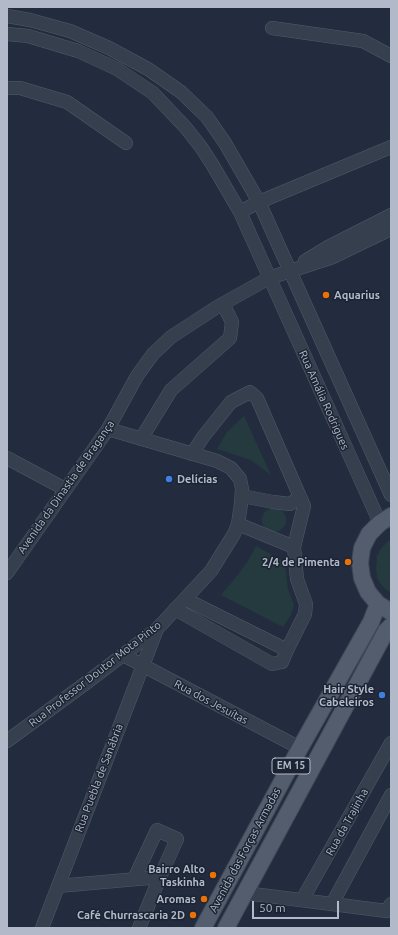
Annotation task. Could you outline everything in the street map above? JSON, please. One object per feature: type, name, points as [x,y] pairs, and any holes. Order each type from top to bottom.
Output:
[{"type":"main road","name":"EM 15","points":[[384,608],[368,592],[362,578],[360,563],[362,548],[369,534],[385,519]]},
{"type":"main road","name":"Avenida das Forças Armadas","points":[[203,928],[300,748],[371,622],[384,608]]},
{"type":"main road","name":"Avenida das Forças Armadas","points":[[226,928],[386,631],[391,626]]},
{"type":"street","name":"Rua Amália Rodrigues","points":[[7,16],[30,20],[70,31],[109,48],[148,69],[181,92],[207,117],[225,143],[259,202],[391,495]]},
{"type":"street","points":[[272,28],[363,41],[391,56]]},
{"type":"street","name":"Rua Amália Rodrigues","points":[[7,34],[28,36],[78,51],[117,69],[153,93],[186,128],[201,147],[240,212],[269,278],[385,519]]},
{"type":"street","points":[[7,88],[20,88],[67,102],[126,143]]},
{"type":"street","points":[[240,212],[259,202],[391,147]]},
{"type":"street","name":"Avenida da Dinastia de Bragança","points":[[290,270],[328,247],[391,215]]},
{"type":"street","name":"Avenida da Dinastia de Bragança","points":[[7,573],[108,429],[137,376],[152,354],[171,338],[223,304],[269,278],[290,270],[333,258],[391,229]]},
{"type":"street","points":[[141,439],[171,390],[230,338],[232,322],[223,304]]},
{"type":"street","points":[[175,609],[272,664],[282,662],[305,614],[306,604],[297,579],[294,547],[304,506],[257,398],[250,392],[231,402],[203,437],[192,454]]},
{"type":"street","name":"Rua Professor Doutor Mota Pinto","points":[[7,741],[157,629],[211,571],[234,534],[238,524],[242,489],[240,479],[231,468],[217,461],[108,429]]},
{"type":"street","points":[[7,458],[65,489]]},
{"type":"street","points":[[242,496],[290,504],[300,497]]},
{"type":"street","points":[[238,524],[294,547]]},
{"type":"street","points":[[185,599],[287,650]]},
{"type":"street","name":"Rua Puebla de Sanábria","points":[[42,928],[157,629]]},
{"type":"street","name":"Rua dos Jesuítas","points":[[123,655],[300,748]]},
{"type":"street","name":"Rua da Trajinha","points":[[302,900],[391,743]]},
{"type":"street","points":[[332,904],[391,795]]},
{"type":"street","points":[[134,879],[157,830],[177,839],[139,928]]},
{"type":"street","points":[[58,886],[160,877]]},
{"type":"street","points":[[245,893],[387,911],[391,904]]},
{"type":"green space","points":[[244,416],[271,475],[251,460],[217,449],[227,432]]},
{"type":"green space","points":[[274,508],[282,512],[286,520],[282,528],[274,532],[266,528],[262,520],[266,512]]},
{"type":"green space","points":[[391,539],[391,593],[380,583],[377,577],[376,569],[377,556],[380,550]]},
{"type":"green space","points":[[256,546],[281,560],[285,564],[288,589],[294,605],[291,615],[283,627],[221,595],[248,561]]},
{"type":"place","name":"Aquarius","points":[[326,295]]},
{"type":"place","name":"Delícias","points":[[169,479]]},
{"type":"place","name":"2/4 de Pimenta","points":[[348,562]]},
{"type":"place","name":"Hair Style Cabeleiros","points":[[382,695]]},
{"type":"place","name":"Bairro Alto Taskinha","points":[[213,875]]},
{"type":"place","name":"Aromas","points":[[204,899]]},
{"type":"place","name":"Café Churrascaria 2D","points":[[193,915]]}]
